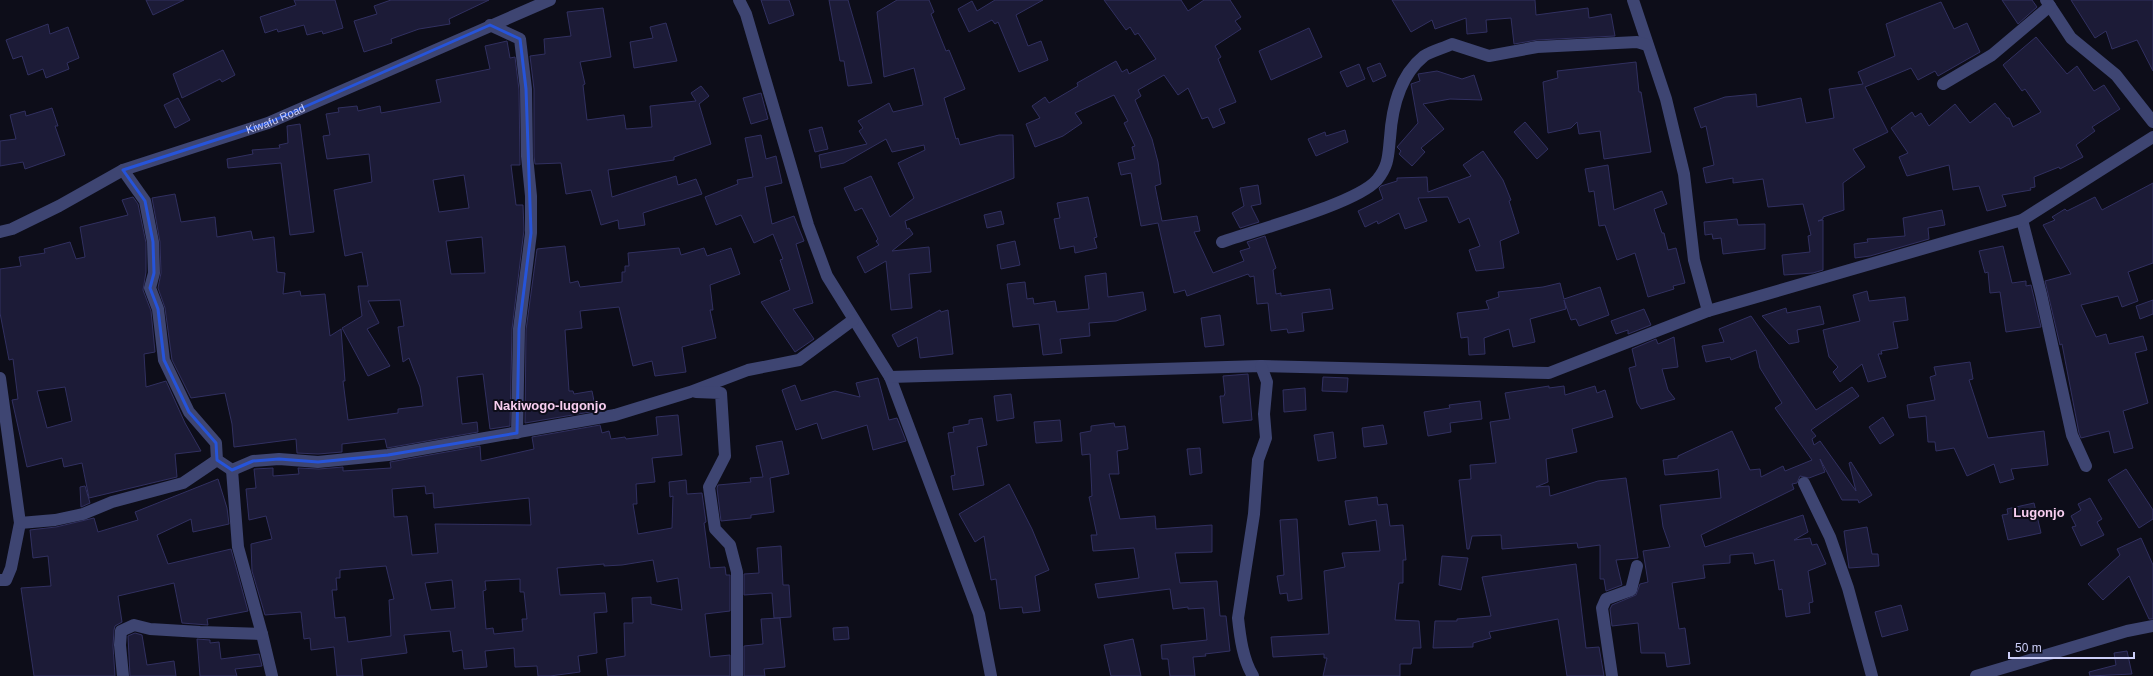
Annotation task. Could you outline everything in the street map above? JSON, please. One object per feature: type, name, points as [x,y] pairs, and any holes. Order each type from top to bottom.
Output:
[{"type":"street","name":"Kiwafu Road","points":[[0,232],[12,229],[60,206],[123,170],[268,123],[550,0]]},
{"type":"street","points":[[739,0],[746,14],[808,225],[827,276],[853,320],[890,377],[980,614],[991,676]]},
{"type":"street","points":[[1633,0],[1666,99],[1684,174],[1694,260],[1708,311]]},
{"type":"street","points":[[1943,84],[1992,55],[2048,3],[2072,38],[2116,75],[2153,122]]},
{"type":"street","points":[[490,25],[520,39],[526,89],[527,156],[531,196],[531,233],[519,329],[517,433]]},
{"type":"street","points":[[1222,242],[1325,207],[1350,197],[1376,181],[1388,165],[1392,116],[1403,80],[1425,56],[1452,44],[1489,56],[1537,47],[1571,44],[1637,42],[1647,45]]},
{"type":"street","points":[[890,377],[1261,366],[1549,373],[1708,311],[2022,220],[2153,137]]},
{"type":"street","points":[[123,170],[145,201],[153,242],[154,273],[150,288],[158,309],[164,360],[189,412],[216,443],[217,460]]},
{"type":"street","points":[[2022,220],[2041,294],[2072,435],[2086,466]]},
{"type":"street","points":[[232,470],[253,461],[279,459],[318,462],[388,455],[615,415],[690,392],[748,370],[799,360],[853,320]]},
{"type":"street","points":[[1249,674],[1238,618],[1254,514],[1258,460],[1266,438],[1264,414],[1267,382],[1261,366]]},
{"type":"street","points":[[0,378],[20,523],[12,568],[6,580],[0,580]]},
{"type":"street","points":[[690,392],[721,393],[725,456],[709,487],[715,529],[730,545],[737,572],[737,676]]},
{"type":"street","points":[[217,460],[232,470]]},
{"type":"street","points":[[20,523],[55,520],[83,514],[112,502],[183,483],[217,460]]},
{"type":"street","points":[[232,470],[238,547],[272,676]]},
{"type":"street","points":[[1804,483],[1830,537],[1848,588],[1872,676]]},
{"type":"street","points":[[1612,676],[1602,608],[1606,599],[1631,590],[1637,566]]},
{"type":"street","points":[[123,676],[120,645],[121,631],[134,625],[150,629],[262,634]]},
{"type":"street","points":[[1976,676],[2120,633],[2153,626]]},
{"type":"highlighted area","points":[[490,25],[520,39],[526,89],[531,233],[519,329],[517,433],[388,455],[318,462],[279,459],[253,461],[232,470],[217,460],[216,443],[189,412],[164,360],[158,309],[150,288],[154,273],[153,242],[145,201],[123,170],[268,123]]},
{"type":"building","points":[[146,0],[184,0],[153,15]]},
{"type":"building","points":[[294,0],[335,0],[343,28],[323,34],[322,31],[307,35],[304,25],[278,32],[277,29],[265,33],[260,17],[296,5]]},
{"type":"building","points":[[391,0],[489,0],[449,19],[450,24],[419,29],[391,39],[392,43],[364,52],[354,21],[377,14],[374,6]]},
{"type":"building","points":[[761,0],[789,0],[794,15],[769,24]]},
{"type":"building","points":[[829,0],[848,0],[872,83],[848,86],[844,61],[840,61]]},
{"type":"building","points":[[897,0],[929,0],[934,12],[931,14],[946,51],[949,50],[965,89],[944,98],[956,139],[958,138],[960,145],[999,135],[1013,135],[1014,178],[905,221],[907,229],[909,228],[913,234],[892,251],[929,247],[931,272],[909,274],[912,308],[891,310],[886,261],[865,273],[857,257],[879,245],[876,241],[878,239],[862,208],[855,211],[844,188],[871,176],[890,217],[914,198],[898,163],[925,150],[924,145],[892,152],[886,139],[844,163],[821,168],[819,155],[867,144],[859,131],[863,128],[858,121],[889,103],[893,112],[923,105],[914,68],[884,77],[877,12]]},
{"type":"building","points":[[995,0],[1043,0],[1016,15],[1028,46],[1041,41],[1048,60],[1019,72],[998,22],[995,24],[992,20],[969,32],[958,9],[972,1],[977,11]]},
{"type":"building","points":[[1104,0],[1181,0],[1188,11],[1204,0],[1230,0],[1241,17],[1235,21],[1241,29],[1215,46],[1221,57],[1218,59],[1236,102],[1219,109],[1225,123],[1213,128],[1208,117],[1202,119],[1188,88],[1178,95],[1164,75],[1138,90],[1141,96],[1135,100],[1152,139],[1158,162],[1161,184],[1155,186],[1162,221],[1197,216],[1200,231],[1194,232],[1213,273],[1244,261],[1240,251],[1250,248],[1247,242],[1265,236],[1276,268],[1273,270],[1276,294],[1281,293],[1281,296],[1330,289],[1333,309],[1302,313],[1304,331],[1288,333],[1287,329],[1271,331],[1268,303],[1257,304],[1254,276],[1250,277],[1248,274],[1187,296],[1185,290],[1174,293],[1158,223],[1141,226],[1131,173],[1121,175],[1118,163],[1135,159],[1132,147],[1135,146],[1124,123],[1128,121],[1114,95],[1075,113],[1082,123],[1063,136],[1035,147],[1026,124],[1040,118],[1032,106],[1045,97],[1049,103],[1078,86],[1077,83],[1116,61],[1122,72],[1127,69],[1129,74],[1156,59],[1138,33],[1135,35],[1130,27],[1126,30]]},
{"type":"building","points":[[1392,0],[1535,0],[1536,15],[1588,8],[1589,18],[1611,14],[1615,36],[1537,40],[1514,44],[1511,18],[1486,20],[1487,32],[1467,34],[1466,18],[1435,29],[1432,20],[1411,32]]},
{"type":"building","points":[[2002,0],[2032,0],[2037,7],[2018,24]]},
{"type":"building","points":[[2071,0],[2153,0],[2153,71],[2137,40],[2112,49],[2106,31],[2095,38]]},
{"type":"building","points":[[1941,2],[1954,29],[1967,23],[1980,52],[1938,76],[1935,71],[1918,80],[1911,68],[1865,87],[1888,132],[1853,149],[1865,167],[1843,183],[1844,210],[1823,217],[1823,219],[1818,221],[1823,220],[1823,270],[1813,273],[1784,275],[1782,255],[1810,252],[1808,236],[1811,235],[1803,204],[1768,207],[1763,179],[1733,183],[1733,178],[1706,183],[1703,168],[1714,165],[1706,126],[1701,128],[1694,108],[1725,97],[1756,94],[1757,107],[1801,98],[1806,123],[1834,118],[1829,89],[1863,84],[1858,72],[1895,56],[1886,24]]},
{"type":"building","points":[[603,8],[611,57],[580,62],[585,84],[583,85],[587,120],[624,115],[626,129],[652,127],[650,106],[696,101],[691,93],[701,86],[709,96],[699,104],[711,144],[674,157],[674,160],[608,170],[612,197],[676,176],[678,185],[696,179],[702,194],[643,213],[645,225],[619,229],[618,220],[601,225],[591,190],[566,194],[561,163],[535,164],[534,156],[534,89],[530,56],[545,54],[544,39],[571,36],[567,12]]},
{"type":"building","points":[[666,23],[677,61],[634,68],[630,42],[653,38],[650,27]]},
{"type":"building","points":[[48,24],[50,34],[68,27],[79,58],[67,63],[69,69],[46,78],[43,69],[28,75],[22,56],[13,59],[6,40]]},
{"type":"building","points":[[1309,28],[1322,57],[1271,80],[1259,51]]},
{"type":"building","points":[[2036,37],[2067,74],[2077,66],[2094,91],[2104,85],[2120,109],[2092,127],[2095,131],[2076,145],[2083,157],[2060,169],[2059,167],[2034,177],[2035,187],[2030,188],[2031,190],[2002,195],[2006,206],[1987,211],[1979,186],[1953,190],[1949,165],[1907,176],[1899,157],[1908,153],[1891,128],[1912,112],[1915,117],[1921,113],[1929,126],[1955,104],[1970,123],[1995,103],[2007,118],[2009,118],[2013,127],[2041,112],[2025,89],[2022,91],[2003,65]]},
{"type":"building","points":[[507,41],[510,58],[515,57],[519,90],[520,165],[511,165],[516,205],[523,205],[524,230],[512,329],[510,426],[490,429],[483,374],[457,377],[462,424],[477,422],[478,432],[387,448],[385,439],[342,444],[342,452],[318,454],[297,453],[296,439],[234,447],[232,424],[225,393],[191,398],[172,360],[165,308],[158,288],[161,273],[160,242],[152,198],[175,194],[181,222],[215,217],[217,237],[251,231],[253,240],[274,237],[277,272],[285,273],[283,294],[300,291],[301,296],[325,294],[330,336],[341,329],[345,381],[343,381],[348,420],[398,413],[398,409],[423,406],[420,387],[409,358],[403,362],[398,327],[404,326],[400,300],[368,301],[379,323],[367,329],[390,366],[368,376],[342,328],[362,316],[358,286],[368,286],[362,252],[345,256],[334,190],[372,182],[369,154],[327,159],[323,136],[330,135],[326,114],[339,112],[338,108],[357,106],[358,111],[380,106],[381,113],[441,102],[436,80],[490,69],[485,46]],"holes":[[[464,175],[469,208],[439,212],[433,180]],[[482,237],[485,273],[451,274],[446,241]]]},
{"type":"building","points":[[223,50],[235,75],[222,82],[220,79],[182,98],[173,74]]},
{"type":"building","points":[[1636,62],[1639,92],[1641,92],[1651,152],[1604,159],[1600,131],[1579,134],[1577,122],[1571,128],[1548,133],[1543,82],[1558,78],[1557,71]]},
{"type":"building","points":[[1380,63],[1386,76],[1373,82],[1367,68]]},
{"type":"building","points":[[1359,64],[1365,79],[1347,87],[1340,72]]},
{"type":"building","points":[[1437,71],[1462,79],[1474,75],[1482,100],[1450,99],[1423,104],[1444,129],[1421,148],[1425,152],[1412,166],[1399,154],[1401,151],[1397,147],[1418,123],[1411,84],[1420,81],[1418,74]]},
{"type":"building","points":[[761,93],[768,119],[751,124],[743,98]]},
{"type":"building","points":[[178,98],[190,120],[175,128],[164,105]]},
{"type":"building","points":[[52,108],[58,126],[55,126],[65,155],[25,169],[23,162],[0,166],[0,141],[16,139],[10,115],[25,111],[26,116]]},
{"type":"building","points":[[1525,122],[1548,149],[1537,159],[1514,132]]},
{"type":"building","points":[[300,124],[314,232],[290,235],[281,163],[228,168],[227,159],[253,154],[252,150],[280,148],[279,145],[288,143],[287,126]]},
{"type":"building","points":[[822,127],[828,149],[815,152],[809,130]]},
{"type":"building","points":[[1345,130],[1348,142],[1316,156],[1308,139],[1325,132],[1326,136]]},
{"type":"building","points":[[761,135],[766,159],[776,156],[782,183],[765,187],[772,224],[794,216],[804,241],[796,244],[813,303],[793,309],[814,339],[795,352],[761,302],[790,290],[780,260],[783,259],[773,234],[754,243],[741,215],[716,225],[705,197],[738,184],[737,180],[753,177],[745,138]]},
{"type":"building","points":[[1483,151],[1503,180],[1511,200],[1509,201],[1519,233],[1500,241],[1504,268],[1476,271],[1469,250],[1480,246],[1469,218],[1459,223],[1448,197],[1418,198],[1427,221],[1405,229],[1399,213],[1378,224],[1377,221],[1365,227],[1358,211],[1383,199],[1379,188],[1381,186],[1397,181],[1397,178],[1427,177],[1428,192],[1471,176],[1463,165]]},
{"type":"building","points":[[1608,165],[1614,210],[1662,191],[1667,204],[1654,209],[1662,233],[1664,233],[1668,250],[1676,248],[1685,283],[1673,286],[1674,289],[1648,297],[1635,253],[1617,260],[1605,225],[1599,226],[1594,191],[1589,192],[1585,169]]},
{"type":"building","points":[[2153,183],[2153,263],[2128,272],[2138,301],[2122,307],[2118,296],[2081,305],[2096,337],[2106,334],[2109,344],[2143,336],[2147,350],[2135,353],[2148,403],[2123,411],[2133,448],[2114,453],[2109,431],[2081,438],[2079,433],[2062,344],[2060,345],[2045,281],[2071,274],[2043,225],[2055,220],[2052,217],[2065,209],[2067,211],[2095,197],[2102,210]]},
{"type":"building","points":[[1258,185],[1261,204],[1251,206],[1259,222],[1240,228],[1232,213],[1244,206],[1240,188]]},
{"type":"building","points":[[133,197],[138,204],[146,243],[146,272],[143,290],[151,311],[155,352],[144,354],[146,387],[166,381],[185,423],[201,451],[175,454],[177,477],[89,498],[82,463],[64,467],[62,458],[27,467],[12,400],[18,399],[13,359],[9,360],[0,313],[0,269],[21,266],[19,257],[45,253],[44,249],[70,242],[76,259],[85,257],[80,227],[128,215],[122,200]],"holes":[[[65,387],[72,421],[47,428],[37,391]]]},
{"type":"building","points":[[1088,197],[1097,237],[1094,238],[1097,248],[1075,253],[1074,246],[1060,249],[1054,219],[1060,218],[1057,203]]},
{"type":"building","points":[[1942,210],[1945,225],[1928,228],[1929,239],[1870,256],[1855,258],[1854,244],[1868,242],[1867,239],[1905,236],[1903,218]]},
{"type":"building","points":[[1001,211],[1004,224],[987,228],[984,215]]},
{"type":"building","points":[[1737,219],[1738,225],[1765,224],[1765,249],[1723,254],[1721,238],[1713,239],[1712,234],[1705,235],[1704,222]]},
{"type":"building","points":[[1015,241],[1020,265],[1001,269],[997,245]]},
{"type":"building","points":[[565,246],[570,283],[578,281],[580,287],[622,282],[622,272],[625,272],[625,266],[629,266],[628,253],[679,248],[681,255],[704,248],[707,256],[731,248],[740,274],[710,285],[713,310],[710,310],[716,338],[682,347],[686,372],[655,376],[652,361],[633,366],[619,307],[580,311],[582,328],[565,330],[569,391],[573,391],[574,394],[592,391],[596,411],[525,423],[526,330],[537,249]]},
{"type":"building","points":[[2003,246],[2012,283],[2026,281],[2026,286],[2031,285],[2041,327],[2006,332],[2000,292],[1990,293],[1988,272],[1985,273],[1979,251]]},
{"type":"building","points":[[1106,273],[1108,297],[1143,292],[1146,310],[1116,321],[1089,323],[1090,336],[1060,339],[1062,353],[1043,355],[1039,324],[1013,327],[1007,284],[1025,282],[1027,299],[1033,298],[1034,304],[1055,301],[1057,312],[1089,309],[1085,276]]},
{"type":"building","points":[[1560,283],[1564,299],[1600,287],[1609,315],[1579,326],[1576,319],[1571,320],[1564,300],[1566,309],[1530,319],[1535,342],[1513,347],[1509,329],[1484,338],[1485,354],[1469,355],[1468,337],[1461,338],[1457,313],[1489,309],[1486,301],[1499,297],[1498,292],[1543,287]]},
{"type":"building","points":[[1867,291],[1869,301],[1905,297],[1908,320],[1893,322],[1898,348],[1881,351],[1882,354],[1878,354],[1886,377],[1868,382],[1862,364],[1840,382],[1833,372],[1838,367],[1829,357],[1823,330],[1860,321],[1853,295]]},
{"type":"building","points":[[2153,300],[2153,314],[2140,319],[2136,306]]},
{"type":"building","points":[[1820,306],[1824,324],[1797,330],[1799,342],[1789,344],[1762,316],[1786,308],[1787,313]]},
{"type":"building","points":[[1644,309],[1651,325],[1628,334],[1628,330],[1616,334],[1611,321]]},
{"type":"building","points":[[940,310],[941,312],[948,310],[953,354],[920,358],[917,337],[898,347],[892,335]]},
{"type":"building","points":[[1220,315],[1224,345],[1205,347],[1201,318]]},
{"type":"building","points":[[1751,316],[1816,410],[1852,387],[1859,396],[1811,430],[1816,436],[1812,439],[1814,445],[1820,441],[1856,491],[1849,463],[1851,462],[1872,495],[1859,503],[1858,500],[1842,500],[1820,459],[1825,472],[1809,478],[1800,476],[1797,483],[1792,484],[1794,489],[1701,535],[1705,547],[1803,515],[1808,532],[1794,540],[1810,538],[1812,545],[1817,544],[1826,564],[1808,571],[1813,602],[1809,603],[1810,613],[1786,617],[1782,589],[1779,590],[1774,560],[1755,564],[1753,553],[1730,555],[1730,563],[1703,565],[1705,578],[1672,583],[1679,629],[1685,628],[1690,664],[1667,667],[1665,653],[1641,653],[1638,623],[1612,626],[1610,609],[1612,605],[1636,595],[1640,584],[1648,582],[1643,551],[1670,547],[1663,527],[1660,505],[1721,498],[1718,469],[1712,471],[1665,475],[1663,460],[1678,458],[1678,456],[1732,431],[1750,470],[1760,469],[1761,477],[1783,466],[1785,471],[1812,460],[1775,408],[1782,403],[1760,368],[1756,350],[1731,360],[1730,357],[1706,362],[1702,346],[1724,342],[1719,329]]},
{"type":"building","points":[[1674,337],[1678,367],[1662,369],[1668,390],[1675,399],[1641,409],[1637,403],[1629,368],[1636,366],[1632,349],[1656,339],[1658,344]]},
{"type":"building","points":[[1970,362],[1973,379],[1969,380],[1988,438],[2044,431],[2048,465],[2011,469],[2014,479],[2000,483],[1994,464],[1967,476],[1954,448],[1936,451],[1935,442],[1928,442],[1926,416],[1909,418],[1907,405],[1935,400],[1930,377],[1936,375],[1934,367]]},
{"type":"building","points":[[1248,374],[1252,420],[1223,423],[1220,396],[1224,396],[1225,393],[1223,376]]},
{"type":"building","points":[[1323,377],[1348,378],[1347,392],[1322,391]]},
{"type":"building","points":[[878,378],[889,420],[897,418],[906,441],[873,450],[867,425],[822,439],[817,423],[796,430],[782,390],[795,385],[801,401],[835,391],[860,397],[856,383]]},
{"type":"building","points":[[1549,386],[1549,388],[1564,386],[1565,395],[1595,386],[1597,393],[1605,390],[1613,417],[1572,429],[1577,452],[1546,459],[1548,482],[1536,487],[1549,486],[1550,496],[1598,481],[1626,478],[1638,558],[1616,560],[1622,585],[1606,591],[1604,579],[1600,579],[1600,545],[1578,548],[1577,543],[1502,549],[1501,535],[1472,536],[1469,549],[1467,549],[1459,480],[1471,479],[1470,465],[1496,463],[1490,422],[1510,419],[1505,393]]},
{"type":"building","points":[[1305,388],[1306,410],[1284,412],[1283,390]]},
{"type":"building","points":[[1011,394],[1014,418],[997,421],[994,396]]},
{"type":"building","points":[[1480,401],[1482,419],[1450,423],[1451,432],[1428,436],[1424,412],[1450,408],[1449,405]]},
{"type":"building","points":[[678,415],[682,455],[652,458],[655,482],[636,484],[637,504],[633,504],[638,534],[672,528],[673,496],[670,497],[669,482],[686,480],[687,494],[702,493],[710,568],[725,567],[726,575],[730,575],[730,611],[705,614],[710,657],[730,655],[730,676],[608,676],[606,659],[625,656],[624,623],[633,623],[632,598],[651,597],[651,604],[682,610],[678,578],[657,582],[653,560],[622,565],[604,566],[604,564],[557,568],[560,595],[605,593],[607,612],[594,613],[597,653],[578,656],[580,672],[538,676],[537,666],[515,667],[514,648],[485,651],[487,667],[464,669],[462,650],[453,652],[450,631],[404,635],[407,653],[361,659],[363,676],[337,676],[334,647],[311,650],[310,638],[304,639],[301,612],[265,615],[252,571],[251,544],[272,539],[266,516],[249,520],[246,489],[256,488],[254,469],[273,468],[273,476],[299,474],[298,468],[319,469],[343,467],[343,471],[391,468],[390,462],[480,446],[481,461],[534,449],[532,437],[600,425],[602,433],[609,431],[611,439],[625,437],[626,439],[658,435],[656,417]],"holes":[[[425,486],[426,494],[433,493],[434,508],[529,498],[531,525],[435,524],[438,553],[412,555],[407,516],[394,517],[392,489]],[[386,566],[394,599],[389,600],[391,636],[348,642],[345,617],[335,618],[332,590],[337,590],[336,578],[340,578],[340,570]],[[520,579],[520,592],[524,592],[527,619],[522,619],[523,631],[494,634],[493,628],[486,629],[483,591],[486,590],[485,581]],[[452,580],[455,608],[431,610],[425,583]]]},
{"type":"building","points":[[1883,417],[1894,435],[1880,444],[1869,427]]},
{"type":"building","points":[[982,418],[987,445],[977,447],[984,485],[953,490],[951,476],[955,475],[948,433],[954,432],[953,427],[969,424],[969,420]]},
{"type":"building","points":[[1060,420],[1062,441],[1036,443],[1034,422]]},
{"type":"building","points":[[1114,423],[1115,427],[1125,426],[1128,449],[1117,451],[1119,474],[1109,474],[1120,519],[1155,516],[1156,529],[1212,525],[1212,552],[1175,553],[1180,583],[1217,581],[1220,616],[1226,616],[1230,651],[1193,657],[1195,676],[1170,676],[1168,659],[1162,659],[1161,645],[1207,640],[1204,608],[1188,609],[1188,607],[1173,609],[1170,589],[1098,598],[1095,584],[1139,578],[1134,548],[1093,551],[1091,535],[1097,535],[1089,497],[1092,496],[1090,454],[1082,455],[1080,433],[1091,431],[1091,426]]},
{"type":"building","points":[[1383,425],[1387,444],[1364,447],[1362,428]]},
{"type":"building","points":[[1333,432],[1336,458],[1318,461],[1314,435]]},
{"type":"building","points":[[782,441],[789,474],[770,478],[774,512],[751,515],[751,518],[721,521],[717,488],[718,485],[751,482],[750,478],[763,477],[756,446]]},
{"type":"building","points":[[1200,448],[1202,473],[1190,475],[1187,449]]},
{"type":"building","points":[[2126,469],[2153,510],[2153,519],[2139,528],[2108,480]]},
{"type":"building","points":[[218,479],[227,508],[229,524],[193,532],[191,519],[157,535],[168,564],[231,549],[248,611],[207,619],[208,625],[182,623],[174,583],[118,596],[122,622],[115,626],[114,630],[113,646],[115,676],[34,676],[21,588],[51,586],[48,556],[33,558],[30,530],[56,527],[94,518],[98,532],[138,520],[135,512]]},
{"type":"building","points":[[1009,484],[1032,529],[1049,570],[1035,576],[1040,611],[1023,613],[1022,607],[1000,609],[996,579],[991,580],[984,536],[975,542],[959,514]]},
{"type":"building","points":[[85,486],[90,503],[81,507],[80,487]]},
{"type":"building","points":[[1377,497],[1378,505],[1387,504],[1390,526],[1403,525],[1406,560],[1403,560],[1403,583],[1399,583],[1395,620],[1419,621],[1421,648],[1413,648],[1411,664],[1400,664],[1400,676],[1323,676],[1327,658],[1324,658],[1324,654],[1273,657],[1271,637],[1329,634],[1324,571],[1345,567],[1342,553],[1380,551],[1376,520],[1349,525],[1345,501]]},
{"type":"building","points":[[2090,498],[2102,519],[2097,522],[2104,535],[2081,546],[2072,527],[2076,526],[2071,516],[2081,510],[2078,504]]},
{"type":"building","points":[[2034,503],[2041,533],[2008,540],[2002,515],[2008,514],[2007,509]]},
{"type":"building","points":[[1297,519],[1302,599],[1288,601],[1287,593],[1280,594],[1277,576],[1284,575],[1280,520]]},
{"type":"building","points":[[1867,527],[1872,554],[1878,554],[1879,566],[1849,568],[1844,531]]},
{"type":"building","points":[[2141,538],[2153,565],[2153,619],[2149,619],[2129,576],[2103,600],[2088,584],[2120,555],[2117,549]]},
{"type":"building","points":[[781,546],[783,585],[789,585],[791,617],[774,618],[772,593],[744,595],[744,574],[759,573],[757,548]]},
{"type":"building","points":[[1442,556],[1468,558],[1461,590],[1439,585]]},
{"type":"building","points":[[1576,564],[1586,648],[1599,647],[1604,676],[1567,676],[1558,619],[1489,632],[1491,638],[1473,643],[1473,647],[1433,648],[1435,621],[1457,621],[1457,619],[1491,616],[1482,577]]},
{"type":"building","points":[[1901,605],[1908,630],[1882,637],[1875,612]]},
{"type":"building","points":[[780,618],[785,667],[764,669],[765,676],[744,676],[744,646],[763,644],[761,619]]},
{"type":"building","points":[[848,627],[849,639],[834,640],[833,628]]},
{"type":"building","points":[[135,633],[142,635],[147,665],[174,661],[176,676],[130,676],[128,636]]},
{"type":"building","points":[[197,639],[210,640],[210,643],[219,642],[221,659],[259,654],[262,666],[235,669],[237,676],[200,676]]},
{"type":"building","points":[[1133,639],[1141,676],[1111,676],[1104,645]]},
{"type":"building","points":[[2127,651],[2132,674],[2090,676],[2089,672],[2116,665],[2114,653]]},
{"type":"district","name":"Nakiwogo-lugonjo","points":[[550,405]]},
{"type":"district","name":"Lugonjo","points":[[2039,512]]}]
